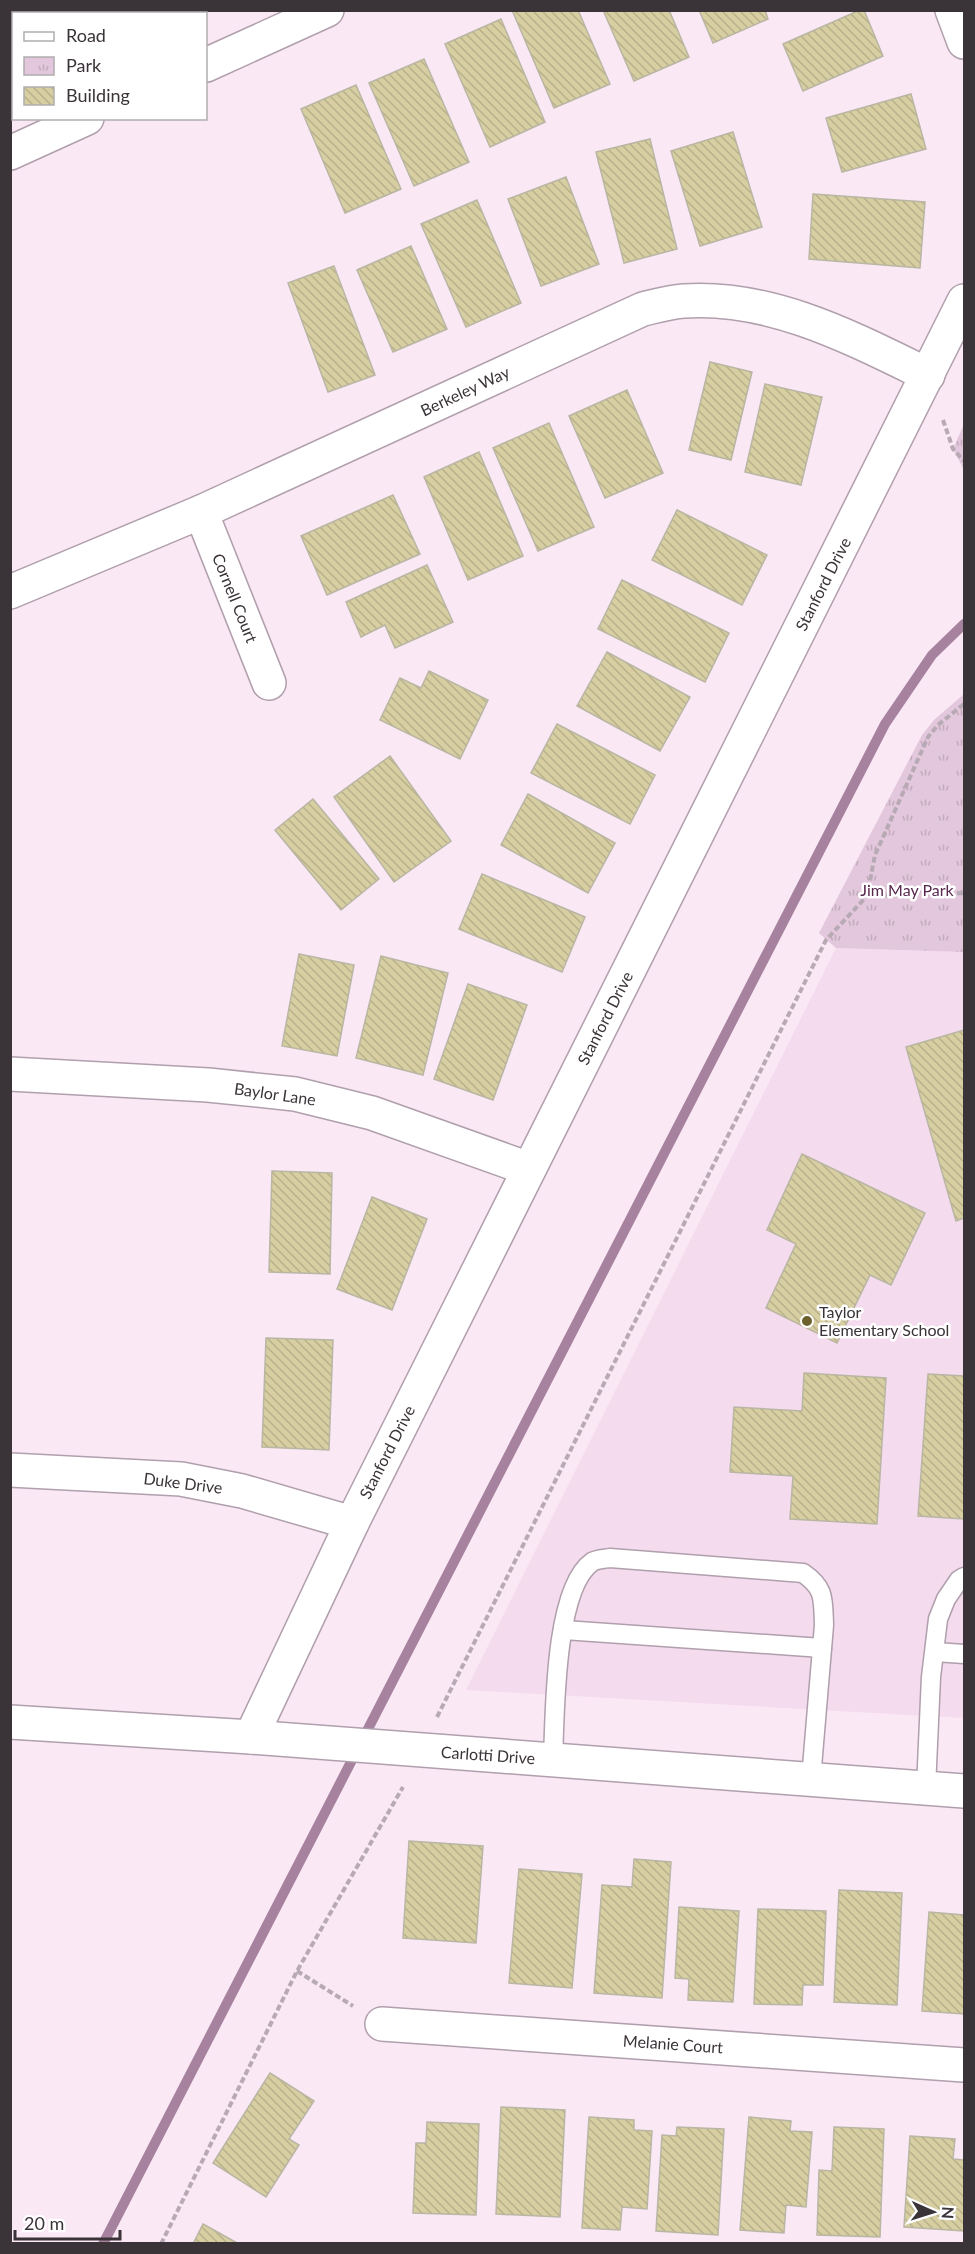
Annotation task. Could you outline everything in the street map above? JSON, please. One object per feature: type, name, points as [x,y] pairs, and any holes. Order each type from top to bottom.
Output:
[{"type":"street","points":[[207,65],[327,10]]},
{"type":"street","points":[[952,10],[964,42]]},
{"type":"street","points":[[10,153],[83,120]]},
{"type":"street","name":"Berkeley Way","points":[[10,592],[201,512],[643,309],[681,301],[713,300],[750,304],[789,314],[928,375]]},
{"type":"street","name":"Stanford Drive","points":[[251,1737],[352,1523],[964,301]]},
{"type":"street","name":"Cornell Court","points":[[201,512],[269,683]]},
{"type":"street","name":"Baylor Lane","points":[[10,1074],[208,1085],[295,1094],[372,1113],[529,1169]]},
{"type":"street","name":"Duke Drive","points":[[10,1470],[181,1479],[242,1491],[352,1523]]},
{"type":"street","name":"Carlotti Drive","points":[[10,1722],[251,1737],[964,1791]]},
{"type":"street","name":"Melanie Court","points":[[382,2024],[964,2065]]},
{"type":"lane","points":[[553,1760],[558,1651],[574,1588],[583,1572],[593,1561],[610,1558],[803,1572],[817,1582],[823,1602],[822,1648],[811,1779]]},
{"type":"lane","points":[[926,1788],[938,1619],[945,1599],[959,1580],[964,1577]]},
{"type":"lane","points":[[564,1630],[822,1648]]},
{"type":"lane","points":[[934,1652],[964,1654]]},
{"type":"path","points":[[437,1717],[826,940],[867,896],[875,855],[928,736],[964,704]]},
{"type":"path","points":[[867,896],[964,893]]},
{"type":"path","points":[[161,2244],[297,1971],[403,1787]]},
{"type":"path","points":[[297,1971],[382,2024]]},
{"type":"shaded area","name":"Taylor Elementary School","points":[[836,948],[964,952],[964,1718],[466,1690]]},
{"type":"green space","points":[[964,424],[964,470],[953,449]]},
{"type":"green space","name":"Jim May Park","points":[[964,694],[964,952],[836,948],[819,933],[922,735],[934,720]]},
{"type":"building","points":[[512,10],[578,10],[610,84],[554,108]]},
{"type":"building","points":[[603,10],[669,10],[689,57],[634,81]]},
{"type":"building","points":[[699,10],[765,10],[768,19],[713,43]]},
{"type":"building","points":[[864,10],[883,56],[803,91],[783,44]]},
{"type":"building","points":[[501,19],[545,122],[490,147],[445,44]]},
{"type":"building","points":[[424,59],[469,162],[414,186],[369,83]]},
{"type":"building","points":[[356,85],[401,189],[345,213],[301,109]]},
{"type":"building","points":[[911,94],[926,149],[842,172],[826,118]]},
{"type":"building","points":[[733,132],[762,227],[700,246],[671,151]]},
{"type":"building","points":[[650,139],[677,249],[624,263],[596,152]]},
{"type":"building","points":[[566,177],[599,264],[541,286],[508,199]]},
{"type":"building","points":[[813,194],[925,202],[920,268],[809,259]]},
{"type":"building","points":[[477,200],[521,303],[466,327],[421,224]]},
{"type":"building","points":[[411,246],[447,329],[393,352],[357,270]]},
{"type":"building","points":[[334,266],[375,375],[328,392],[288,283]]},
{"type":"building","points":[[710,362],[752,372],[731,460],[689,450]]},
{"type":"building","points":[[765,384],[822,397],[801,485],[745,472]]},
{"type":"building","points":[[627,390],[663,473],[605,498],[569,416]]},
{"type":"building","points":[[549,423],[594,527],[538,551],[493,448]]},
{"type":"building","points":[[479,452],[523,556],[468,580],[424,477]]},
{"type":"building","points":[[393,495],[420,554],[327,595],[301,536]]},
{"type":"building","points":[[677,510],[767,555],[742,605],[652,560]]},
{"type":"building","points":[[427,565],[453,622],[395,648],[385,625],[361,637],[346,602]]},
{"type":"building","points":[[622,580],[729,633],[705,682],[598,629]]},
{"type":"building","points":[[607,652],[690,697],[660,751],[577,706]]},
{"type":"building","points":[[429,671],[488,700],[460,759],[380,720],[400,678],[421,688]]},
{"type":"building","points":[[557,724],[655,775],[630,824],[531,773]]},
{"type":"building","points":[[390,756],[451,841],[394,882],[334,797]]},
{"type":"building","points":[[528,794],[615,843],[588,893],[501,845]]},
{"type":"building","points":[[313,799],[379,879],[341,910],[275,830]]},
{"type":"building","points":[[482,874],[585,917],[562,972],[459,929]]},
{"type":"building","points":[[299,954],[354,965],[337,1056],[282,1046]]},
{"type":"building","points":[[381,956],[448,973],[423,1075],[356,1058]]},
{"type":"building","points":[[468,984],[527,1005],[493,1100],[434,1079]]},
{"type":"building","points":[[964,1030],[964,1218],[956,1221],[906,1047]]},
{"type":"building","points":[[802,1154],[925,1213],[891,1285],[870,1275],[837,1343],[766,1308],[796,1244],[767,1230]]},
{"type":"building","points":[[272,1171],[332,1173],[330,1274],[269,1272]]},
{"type":"building","points":[[372,1197],[427,1219],[392,1310],[337,1289]]},
{"type":"building","points":[[266,1338],[333,1340],[329,1450],[262,1447]]},
{"type":"building","points":[[804,1373],[886,1378],[877,1524],[790,1519],[793,1476],[730,1472],[734,1407],[802,1411]]},
{"type":"building","points":[[928,1374],[964,1376],[964,1519],[918,1516]]},
{"type":"building","points":[[409,1841],[483,1846],[476,1943],[403,1938]]},
{"type":"building","points":[[634,1859],[671,1862],[662,1998],[594,1993],[602,1885],[632,1887]]},
{"type":"building","points":[[519,1869],[582,1874],[572,1988],[509,1983]]},
{"type":"building","points":[[839,1890],[902,1893],[897,2005],[834,2002]]},
{"type":"building","points":[[679,1907],[739,1911],[733,2002],[688,2000],[689,1979],[675,1978]]},
{"type":"building","points":[[758,1909],[826,1911],[823,1985],[803,1985],[802,2005],[754,2004]]},
{"type":"building","points":[[929,1912],[964,1915],[964,2014],[922,2011]]},
{"type":"building","points":[[270,2073],[314,2101],[289,2139],[299,2145],[266,2197],[213,2163]]},
{"type":"building","points":[[501,2107],[565,2110],[560,2217],[496,2214]]},
{"type":"building","points":[[589,2117],[634,2120],[634,2130],[652,2131],[647,2209],[622,2207],[620,2230],[582,2228]]},
{"type":"building","points":[[749,2117],[791,2121],[790,2131],[812,2132],[806,2207],[786,2205],[784,2233],[740,2230]]},
{"type":"building","points":[[427,2122],[479,2124],[476,2215],[413,2213],[416,2143],[426,2143]]},
{"type":"building","points":[[677,2127],[724,2129],[718,2235],[656,2231],[662,2135],[676,2136]]},
{"type":"building","points":[[834,2127],[884,2129],[880,2237],[817,2235],[819,2170],[832,2171]]},
{"type":"building","points":[[910,2136],[955,2139],[953,2159],[964,2160],[964,2231],[904,2227]]},
{"type":"building","points":[[203,2224],[239,2244],[193,2244]]},
{"type":"waterway","points":[[103,2244],[885,724],[932,655],[964,624]]},
{"type":"place","name":"Taylor Elementary School","points":[[807,1321]]}]
